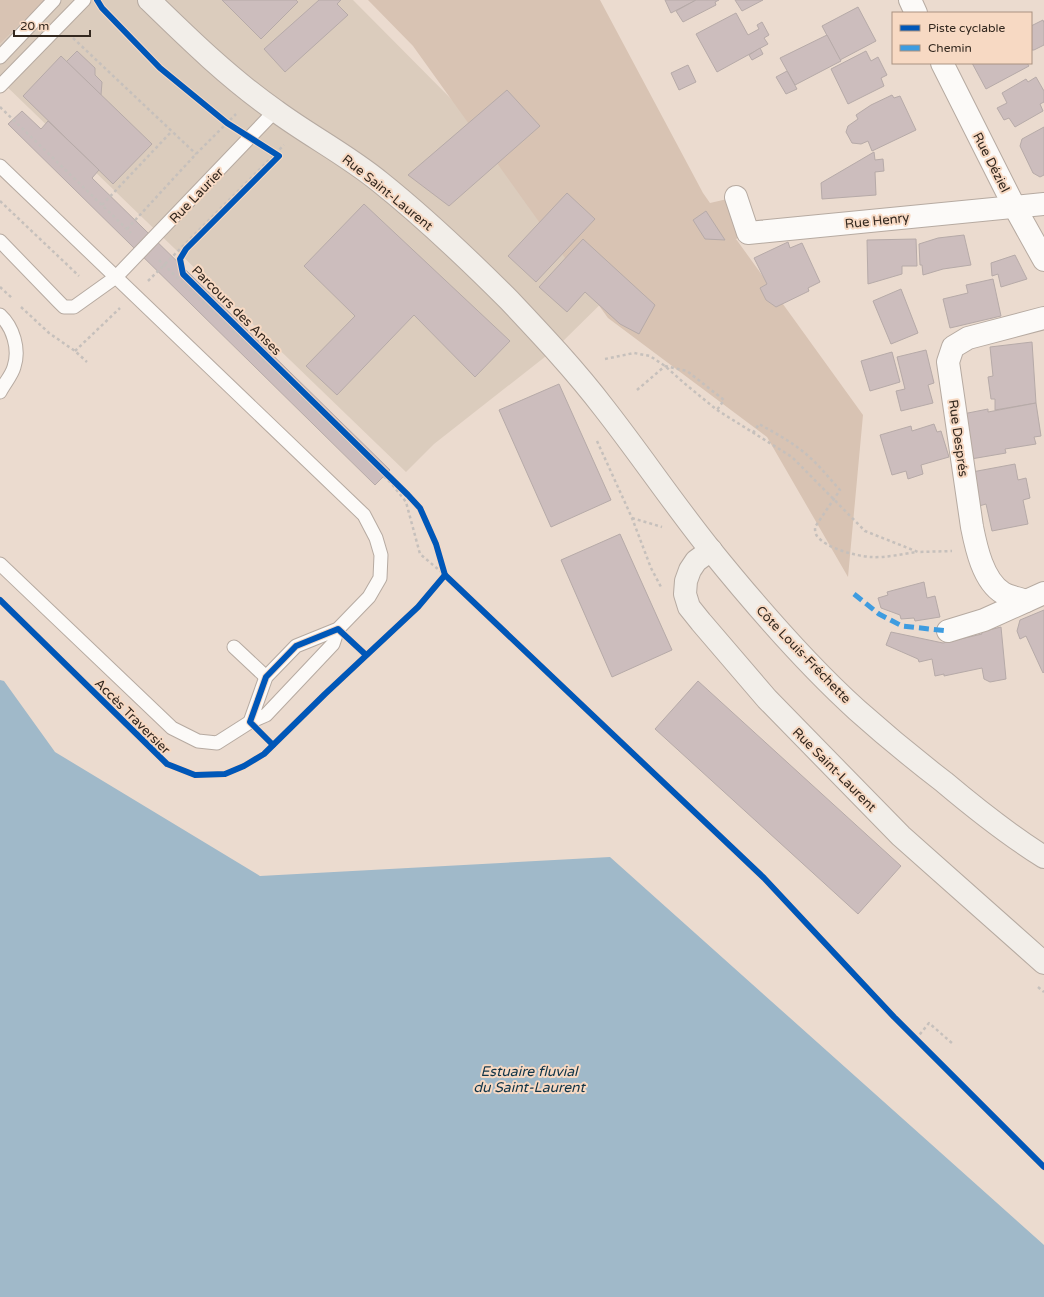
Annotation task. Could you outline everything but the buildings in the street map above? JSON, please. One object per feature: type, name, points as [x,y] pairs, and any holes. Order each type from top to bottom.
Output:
[{"type":"main road","name":"Rue Saint-Laurent","points":[[149,0],[223,70],[275,111],[345,156],[379,182],[441,235],[506,298],[555,349],[606,409]]},
{"type":"main road","name":"Côte Louis-Fréchette","points":[[606,409],[686,519],[763,613],[810,664],[856,710],[908,754],[976,809],[1044,857]]},
{"type":"main road","name":"Rue Saint-Laurent","points":[[711,550],[696,561],[690,570],[686,581],[685,594],[689,607],[701,622],[768,699],[901,836],[1044,963]]},
{"type":"street","points":[[910,0],[916,12]]},
{"type":"street","name":"Rue Déziel","points":[[943,64],[1014,206],[1044,260]]},
{"type":"street","name":"Rue Henry","points":[[736,197],[748,233],[1044,204]]},
{"type":"street","name":"Rue Després","points":[[1035,597],[1002,593],[985,573],[976,549],[948,362],[953,347],[968,338],[1044,318]]},
{"type":"street","points":[[948,631],[984,620],[1035,597]]},
{"type":"lane","points":[[0,57],[54,0]]},
{"type":"lane","points":[[0,86],[84,0]]},
{"type":"lane","name":"Rue Laurier","points":[[0,241],[64,307],[74,307],[116,277],[275,111]]},
{"type":"lane","points":[[0,166],[364,515],[376,538],[381,555],[380,578],[369,597],[338,629],[296,646],[266,677],[250,722]]},
{"type":"lane","points":[[0,392],[14,367],[16,343],[2,318]]},
{"type":"lane","points":[[0,564],[172,728],[198,741],[217,743],[250,722],[266,715],[333,644],[338,629]]},
{"type":"lane","points":[[234,647],[266,677]]},
{"type":"path","points":[[60,25],[196,154]]},
{"type":"path","points":[[127,229],[196,154],[236,114]]},
{"type":"path","points":[[221,118],[274,154]]},
{"type":"path","points":[[102,206],[172,131]]},
{"type":"path","points":[[164,265],[274,154],[284,145],[290,144]]},
{"type":"path","points":[[0,201],[79,276]]},
{"type":"path","points":[[0,287],[49,333],[76,351],[87,362]]},
{"type":"path","points":[[605,359],[634,353],[650,356],[665,366],[717,410],[792,457],[865,531],[918,552]]},
{"type":"path","points":[[637,390],[665,366]]},
{"type":"path","points":[[665,366],[687,371],[724,400],[717,410]]},
{"type":"path","points":[[754,433],[759,424],[789,441],[806,453],[840,490],[815,527],[816,534],[820,539],[850,554],[872,557],[918,552],[953,551]]},
{"type":"path","points":[[594,436],[632,518],[651,568],[664,592]]},
{"type":"path","points":[[632,518],[665,528]]},
{"type":"path","points":[[441,563],[443,578],[451,581]]},
{"type":"path","points":[[1033,982],[1044,992]]},
{"type":"path","points":[[916,1039],[930,1024],[953,1044]]},
{"type":"path","points":[[910,1034],[922,1044]]},
{"type":"shaded area","points":[[0,0],[45,0],[0,44]]},
{"type":"shaded area","points":[[45,0],[353,0],[628,277],[555,349],[434,444],[406,472],[0,80],[0,44]]},
{"type":"shaded area","points":[[368,0],[600,0],[703,193],[710,203],[736,197],[748,233],[736,239],[863,415],[848,577],[767,437],[608,318],[413,46]]},
{"type":"water","name":"Estuaire fluvial du Saint-Laurent","points":[[0,680],[4,681],[55,752],[260,876],[610,857],[1044,1245],[1044,1297],[0,1297]]},
{"type":"marked path","points":[[854,594],[879,614],[902,626],[948,631]]},
{"type":"cycle path","name":"Parcours des Anses","points":[[97,0],[102,8],[160,68],[227,123],[279,156],[186,249],[180,259],[183,274],[420,508],[436,544],[445,575],[764,878],[894,1017],[1044,1167]]},
{"type":"cycle path","name":"Accès Traversier","points":[[0,600],[167,764],[195,775],[225,774],[244,766],[264,754],[325,694],[418,607],[445,575]]},
{"type":"cycle path","points":[[273,745],[250,722],[266,677],[296,646],[338,629],[366,655]]}]
